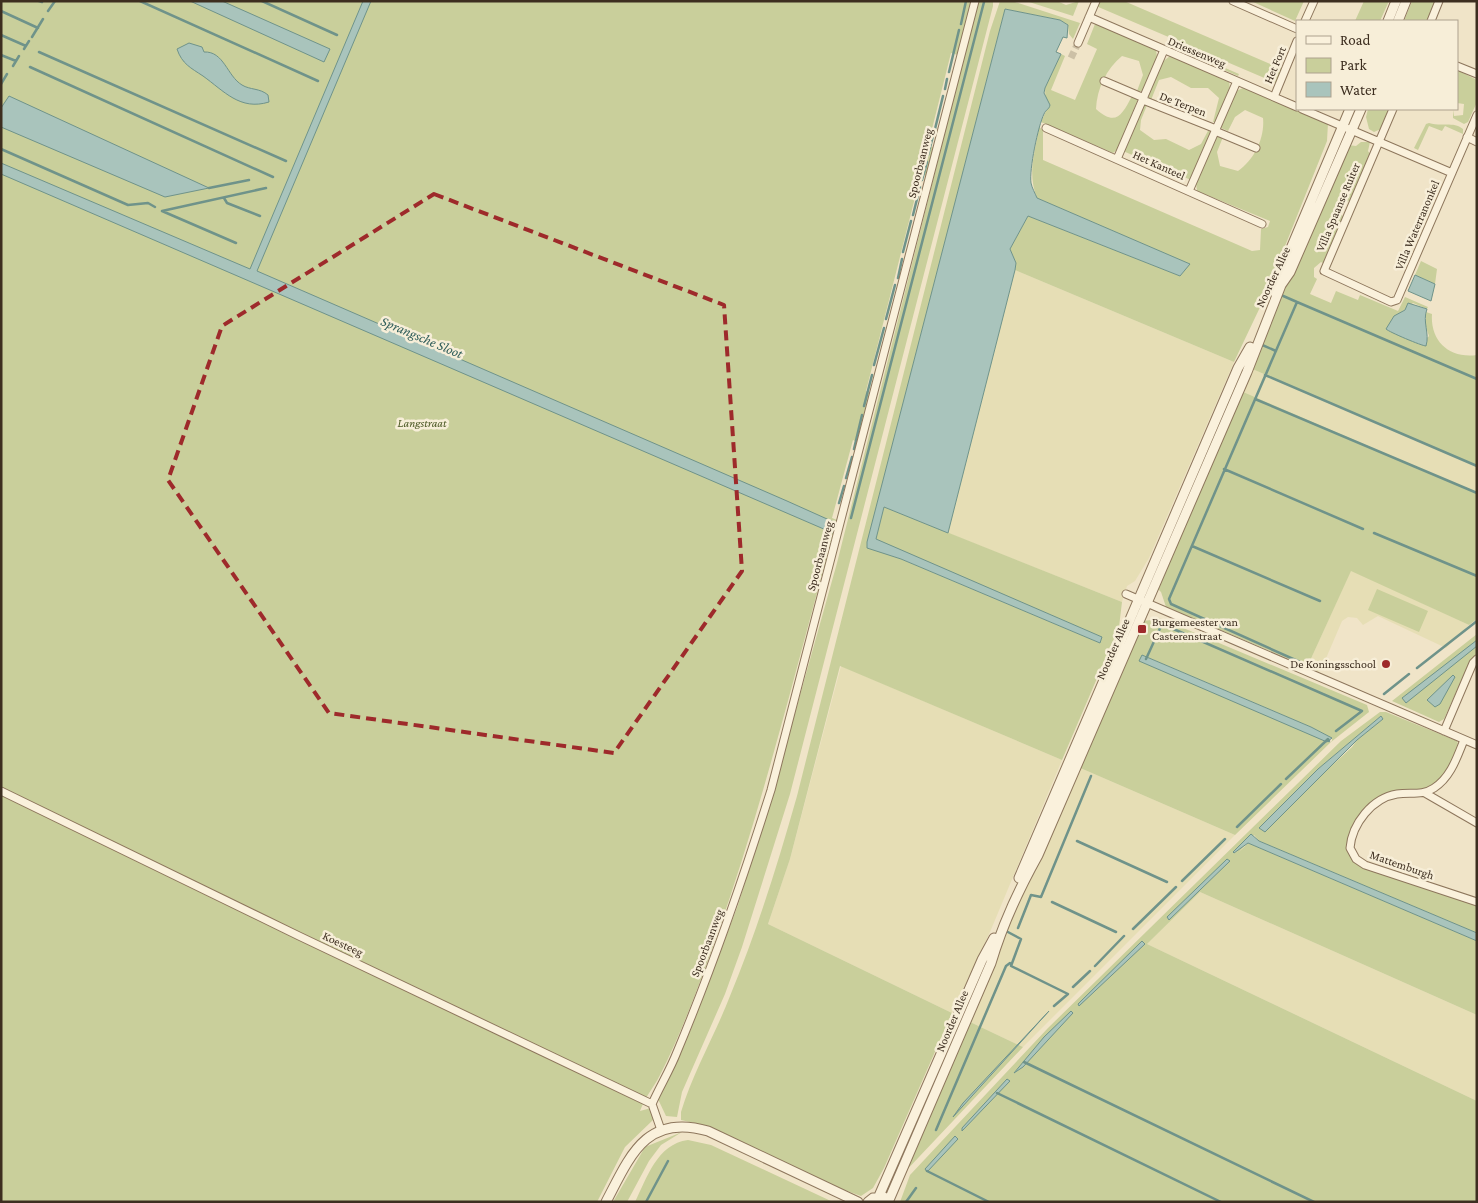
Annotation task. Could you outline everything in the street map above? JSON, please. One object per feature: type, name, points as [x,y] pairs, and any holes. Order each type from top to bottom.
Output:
[{"type":"street","name":"Spoorbaanweg","points":[[652,1104],[676,1055],[716,955],[740,890],[772,790],[975,1]]},
{"type":"street","points":[[1078,43],[1096,1]]},
{"type":"street","points":[[1232,1],[1296,29]]},
{"type":"street","points":[[1305,20],[1314,1]]},
{"type":"street","points":[[1388,20],[1396,1]]},
{"type":"street","points":[[1398,20],[1406,1]]},
{"type":"street","points":[[1431,20],[1440,1]]},
{"type":"street","name":"Driessenweg","points":[[1089,17],[1296,107]]},
{"type":"street","name":"Het Fort","points":[[1274,97],[1296,43]]},
{"type":"street","name":"De Terpen","points":[[1117,159],[1164,50]]},
{"type":"street","points":[[1458,66],[1477,74]]},
{"type":"street","name":"De Terpen","points":[[1104,81],[1256,148]]},
{"type":"street","name":"De Terpen","points":[[1189,191],[1237,81]]},
{"type":"street","points":[[1304,110],[1352,130]]},
{"type":"street","name":"Noorder Allee","points":[[889,1201],[991,963],[996,946],[1138,599],[1238,368],[1247,352],[1350,110]]},
{"type":"street","name":"Noorder Allee","points":[[879,1196],[982,960],[1147,603],[1281,286],[1290,272],[1361,110]]},
{"type":"street","name":"Villa Spaanse Ruiter","points":[[1393,110],[1324,271],[1358,288],[1394,302]]},
{"type":"street","points":[[1452,173],[1477,114]]},
{"type":"street","name":"Het Kanteel","points":[[1046,128],[1262,224]]},
{"type":"street","name":"Villa Waterranonkel","points":[[1352,130],[1452,173],[1397,300],[1394,302]]},
{"type":"street","points":[[1467,137],[1477,142]]},
{"type":"street","points":[[1126,594],[1477,745]]},
{"type":"street","points":[[1444,731],[1473,663],[1477,659]]},
{"type":"street","points":[[1464,740],[1446,777],[1438,785],[1425,793],[1477,823]]},
{"type":"street","name":"Koesteeg","points":[[1,790],[299,936],[652,1104]]},
{"type":"street","name":"Mattemburgh","points":[[1425,793],[1391,795],[1370,808],[1360,820],[1351,838],[1350,848],[1352,854],[1365,865],[1477,902]]},
{"type":"street","points":[[652,1104],[661,1130]]},
{"type":"street","points":[[606,1202],[638,1146],[647,1137],[661,1130],[685,1126],[708,1131],[858,1202]]},
{"type":"street","points":[[868,1202],[879,1196],[889,1201]]},
{"type":"highlighted area","points":[[434,194],[724,305],[742,571],[614,753],[329,713],[168,480],[222,326]]},
{"type":"shaded area","points":[[1015,270],[1234,362],[1149,558],[1135,581],[1127,586],[1122,602],[948,533]]},
{"type":"shaded area","points":[[1250,368],[1477,466],[1477,493],[1241,391]]},
{"type":"shaded area","points":[[1351,570],[1469,625],[1446,648],[1378,616],[1363,625],[1357,618],[1348,617],[1342,621],[1321,670],[1318,672],[1310,668],[1309,663]]},
{"type":"shaded area","points":[[841,666],[1062,760],[990,932],[952,1013],[768,924],[790,859]]},
{"type":"shaded area","points":[[1078,767],[1235,835],[1023,1047],[968,1021]]},
{"type":"shaded area","points":[[1200,892],[1477,1015],[1477,1101],[1147,944]]},
{"type":"green space","name":"Langstraat","points":[[1,1],[971,1],[958,55],[951,53],[928,145],[934,148],[927,176],[921,174],[866,391],[871,394],[859,443],[853,440],[832,518],[837,520],[751,832],[691,1006],[668,1058],[640,1111],[651,1108],[654,1113],[653,1120],[625,1147],[597,1202],[1,1202]]},
{"type":"green space","points":[[978,1],[993,1],[993,6],[790,794],[742,947],[725,994],[682,1092],[677,1117],[666,1116],[657,1097],[691,1029],[738,905],[778,774],[837,563]]},
{"type":"green space","points":[[1000,1],[1012,1],[1080,23],[1073,39],[1069,34],[1068,25],[1060,20],[1005,9],[870,532],[869,549],[875,549],[901,559],[1100,643],[1101,637],[878,541],[876,539],[884,507],[1122,602],[1119,627],[1062,760],[840,666],[790,859],[768,924],[952,1013],[884,1168],[873,1188],[861,1196],[833,1186],[703,1125],[681,1120],[681,1112],[749,947],[775,872],[797,796],[990,31]]},
{"type":"green space","points":[[1026,1],[1057,1],[1066,5],[1079,1],[1073,16]]},
{"type":"green space","points":[[1098,1],[1124,1],[1282,69],[1276,83],[1096,6]]},
{"type":"green space","points":[[1251,1],[1304,1],[1295,21]]},
{"type":"green space","points":[[1364,1],[1389,1],[1380,20],[1355,20]]},
{"type":"green space","points":[[1412,1],[1437,1],[1428,20],[1404,20]]},
{"type":"green space","points":[[1095,24],[1156,50],[1157,57],[1142,91],[1137,91],[1143,75],[1139,61],[1122,56],[1111,67],[1103,80],[1098,94],[1096,109],[1103,114],[1114,118],[1125,109],[1132,96],[1138,99],[1118,149],[1113,153],[1041,122],[1046,111],[1045,88],[1061,54],[1065,56],[1051,90],[1075,100],[1097,49],[1087,44]]},
{"type":"green space","points":[[1168,43],[1239,74],[1238,76],[1167,45]]},
{"type":"green space","points":[[1170,56],[1229,81],[1230,89],[1217,122],[1213,122],[1219,98],[1208,88],[1191,88],[1171,77],[1159,80],[1151,100],[1148,97],[1161,63]]},
{"type":"green space","points":[[1458,70],[1477,80],[1477,102],[1468,122],[1464,124],[1453,118],[1453,110],[1454,116],[1463,115],[1464,104],[1458,103]]},
{"type":"green space","points":[[1243,88],[1328,123],[1327,141],[1263,301],[1234,362],[1015,270],[1016,263],[1010,249],[1028,216],[1180,276],[1189,264],[1037,198],[1032,171],[1039,127],[1043,130],[1043,160],[1252,251],[1260,250],[1261,229],[1268,227],[1270,221],[1197,191],[1196,183],[1218,135],[1223,137],[1217,152],[1220,166],[1238,171],[1249,161],[1260,141],[1263,118],[1245,110],[1235,117],[1228,131],[1221,128],[1236,91]]},
{"type":"green space","points":[[1143,104],[1147,105],[1141,120],[1140,130],[1154,140],[1166,139],[1189,150],[1201,144],[1209,129],[1212,131],[1191,180],[1123,151]]},
{"type":"green space","points":[[1368,110],[1390,110],[1381,129],[1374,132],[1369,129],[1366,117]]},
{"type":"green space","points":[[1426,124],[1455,125],[1463,129],[1463,134],[1445,126],[1442,131],[1429,126],[1418,150],[1414,148]]},
{"type":"green space","points":[[1361,142],[1370,142],[1368,151],[1370,154],[1350,200],[1342,205],[1341,215],[1343,216],[1323,263],[1321,262],[1314,268],[1314,277],[1317,279],[1310,294],[1331,303],[1336,291],[1358,300],[1360,295],[1398,311],[1405,297],[1428,307],[1427,309],[1413,303],[1398,315],[1400,336],[1408,337],[1421,345],[1429,336],[1426,327],[1426,312],[1432,314],[1434,332],[1443,346],[1458,354],[1477,355],[1477,466],[1250,368],[1348,145],[1356,146]]},
{"type":"green space","points":[[1421,261],[1437,269],[1435,284],[1415,275]]},
{"type":"green space","points":[[1241,391],[1477,493],[1477,619],[1469,625],[1351,571],[1309,663],[1301,664],[1166,607],[1161,592],[1156,587]]},
{"type":"green space","points":[[1377,589],[1428,611],[1419,632],[1368,610]]},
{"type":"green space","points":[[1157,617],[1367,705],[1369,712],[1332,741],[1332,738],[1311,727],[1142,655],[1327,742],[1331,742],[1235,835],[1078,767],[1142,621]]},
{"type":"green space","points":[[1477,634],[1477,657],[1470,661],[1444,719],[1439,722],[1392,701]]},
{"type":"green space","points":[[1380,712],[1386,712],[1457,741],[1458,744],[1452,762],[1437,782],[1422,790],[1396,791],[1384,795],[1375,802],[1356,824],[1351,831],[1348,844],[1349,851],[1359,866],[1477,905],[1477,933],[1259,841],[1254,835],[1239,852],[1248,843],[1477,941],[1477,1015],[1200,892],[1147,944],[1477,1101],[1477,1202],[900,1202],[910,1175],[1048,1028],[1341,741]],"holes":[[[1381,716],[1383,719],[1357,740],[1352,747],[1262,830],[1259,828],[1318,769]]]},
{"type":"green space","points":[[968,999],[972,1001],[920,1121],[916,1119]]},
{"type":"green space","points":[[968,1021],[1023,1047],[901,1176]]},
{"type":"green space","points":[[682,1132],[661,1145],[649,1161],[627,1202],[613,1202],[645,1147]]},
{"type":"green space","points":[[688,1140],[711,1145],[833,1202],[635,1202],[649,1173],[661,1155],[677,1143]]},
{"type":"water","points":[[190,1],[222,1],[330,49],[324,62]]},
{"type":"water","name":"Sprangsche Sloot","points":[[363,1],[371,1],[257,271],[836,523],[833,533],[1,174],[1,163],[250,269]]},
{"type":"water","points":[[1005,9],[1060,20],[1068,25],[1067,38],[1063,37],[1056,52],[1061,54],[1044,93],[1050,105],[1044,114],[1039,128],[1031,177],[1031,185],[1037,198],[1190,264],[1180,276],[1028,216],[1010,249],[1016,263],[1015,270],[948,533],[884,507],[876,539],[1102,637],[1100,643],[901,559],[867,548]]},
{"type":"water","points":[[189,43],[202,47],[204,52],[216,55],[237,81],[245,87],[265,93],[268,95],[269,102],[249,104],[241,102],[225,93],[191,68],[181,58],[177,49]]},
{"type":"water","points":[[9,96],[209,188],[165,197],[1,127],[1,108]]},
{"type":"water","points":[[1415,275],[1435,284],[1431,301],[1408,291]]},
{"type":"water","points":[[1408,303],[1427,309],[1425,318],[1426,346],[1386,329],[1394,316],[1405,310]]},
{"type":"water","points":[[1477,640],[1477,646],[1406,703],[1402,698]]},
{"type":"water","points":[[1142,655],[1311,727],[1332,738],[1327,742],[1139,661]]},
{"type":"water","points":[[1453,675],[1455,677],[1440,704],[1435,707],[1427,700]]},
{"type":"water","points":[[1381,716],[1383,719],[1357,740],[1265,832],[1259,828],[1318,769]]},
{"type":"water","points":[[1251,834],[1259,841],[1477,933],[1477,941],[1248,843],[1234,853]]},
{"type":"water","points":[[1227,859],[1230,861],[1169,920],[1167,917]]},
{"type":"water","points":[[1142,941],[1145,944],[1079,1006],[1078,1004]]},
{"type":"water","points":[[1049,1011],[953,1117],[963,1103]]},
{"type":"water","points":[[1071,1011],[1073,1013],[1023,1067],[1014,1073],[1044,1037]]},
{"type":"water","points":[[1007,1079],[1010,1081],[962,1131],[962,1128]]},
{"type":"water","points":[[955,1136],[958,1139],[927,1172],[925,1169]]},
{"type":"waterway","points":[[48,11],[55,1]]},
{"type":"waterway","points":[[140,1],[318,81]]},
{"type":"waterway","points":[[262,1],[337,35]]},
{"type":"waterway","points":[[961,24],[966,1]]},
{"type":"waterway","points":[[851,518],[984,2]]},
{"type":"waterway","points":[[1,11],[38,28]]},
{"type":"waterway","points":[[32,37],[43,19]]},
{"type":"waterway","points":[[949,72],[959,30]]},
{"type":"waterway","points":[[1,35],[26,46]]},
{"type":"waterway","points":[[24,49],[29,41]]},
{"type":"waterway","points":[[39,52],[286,161]]},
{"type":"waterway","points":[[1,55],[16,61]]},
{"type":"waterway","points":[[13,66],[19,56]]},
{"type":"waterway","points":[[30,67],[273,177]]},
{"type":"waterway","points":[[1,84],[7,74]]},
{"type":"waterway","points":[[945,89],[947,79]]},
{"type":"waterway","points":[[935,129],[943,96]]},
{"type":"waterway","points":[[928,155],[933,136]]},
{"type":"waterway","points":[[1,149],[128,205],[148,203],[155,207]]},
{"type":"waterway","points":[[922,180],[927,162]]},
{"type":"waterway","points":[[209,188],[249,180]]},
{"type":"waterway","points":[[913,215],[920,187]]},
{"type":"waterway","points":[[236,243],[162,211],[266,188]]},
{"type":"waterway","points":[[224,198],[227,203],[260,216]]},
{"type":"waterway","points":[[903,252],[911,221]]},
{"type":"waterway","points":[[898,278],[902,259]]},
{"type":"waterway","points":[[886,319],[895,285]]},
{"type":"waterway","points":[[1281,295],[1297,302]]},
{"type":"waterway","points":[[1300,662],[1171,604],[1169,599],[1297,302],[1477,379]]},
{"type":"waterway","points":[[874,365],[884,328]]},
{"type":"waterway","points":[[1260,344],[1276,351]]},
{"type":"waterway","points":[[864,406],[872,375]]},
{"type":"waterway","points":[[1265,375],[1477,466]]},
{"type":"waterway","points":[[1255,399],[1477,493]]},
{"type":"waterway","points":[[854,449],[862,415]]},
{"type":"waterway","points":[[846,478],[852,457]]},
{"type":"waterway","points":[[1224,469],[1363,529]]},
{"type":"waterway","points":[[839,503],[844,486]]},
{"type":"waterway","points":[[1374,533],[1477,576]]},
{"type":"waterway","points":[[1192,546],[1320,601]]},
{"type":"waterway","points":[[1417,668],[1477,621]]},
{"type":"waterway","points":[[1146,659],[1162,624],[1362,711],[1336,731]]},
{"type":"waterway","points":[[1384,694],[1409,674]]},
{"type":"waterway","points":[[1286,779],[1328,739],[1329,741]]},
{"type":"waterway","points":[[1018,928],[1031,895],[1041,897],[1091,776]]},
{"type":"waterway","points":[[1237,827],[1281,784]]},
{"type":"waterway","points":[[1182,881],[1225,839]]},
{"type":"waterway","points":[[1077,841],[1167,882]]},
{"type":"waterway","points":[[1133,929],[1176,887]]},
{"type":"waterway","points":[[1052,902],[1116,932]]},
{"type":"waterway","points":[[1006,931],[1021,939],[1011,966],[1068,994],[1054,1006]]},
{"type":"waterway","points":[[1095,966],[1124,936]]},
{"type":"waterway","points":[[936,1130],[1006,966],[1010,963]]},
{"type":"waterway","points":[[1073,987],[1090,971]]},
{"type":"waterway","points":[[1024,1062],[1314,1202]]},
{"type":"waterway","points":[[997,1093],[1221,1202]]},
{"type":"waterway","points":[[646,1202],[668,1161]]},
{"type":"waterway","points":[[927,1171],[989,1202]]},
{"type":"waterway","points":[[906,1202],[916,1188]]},
{"type":"tunnel","points":[[1071,58],[1078,43]]},
{"type":"place","name":"Burgemeester van Casterenstraat","points":[[1142,629]]},
{"type":"place","name":"De Koningsschool","points":[[1386,664]]}]
